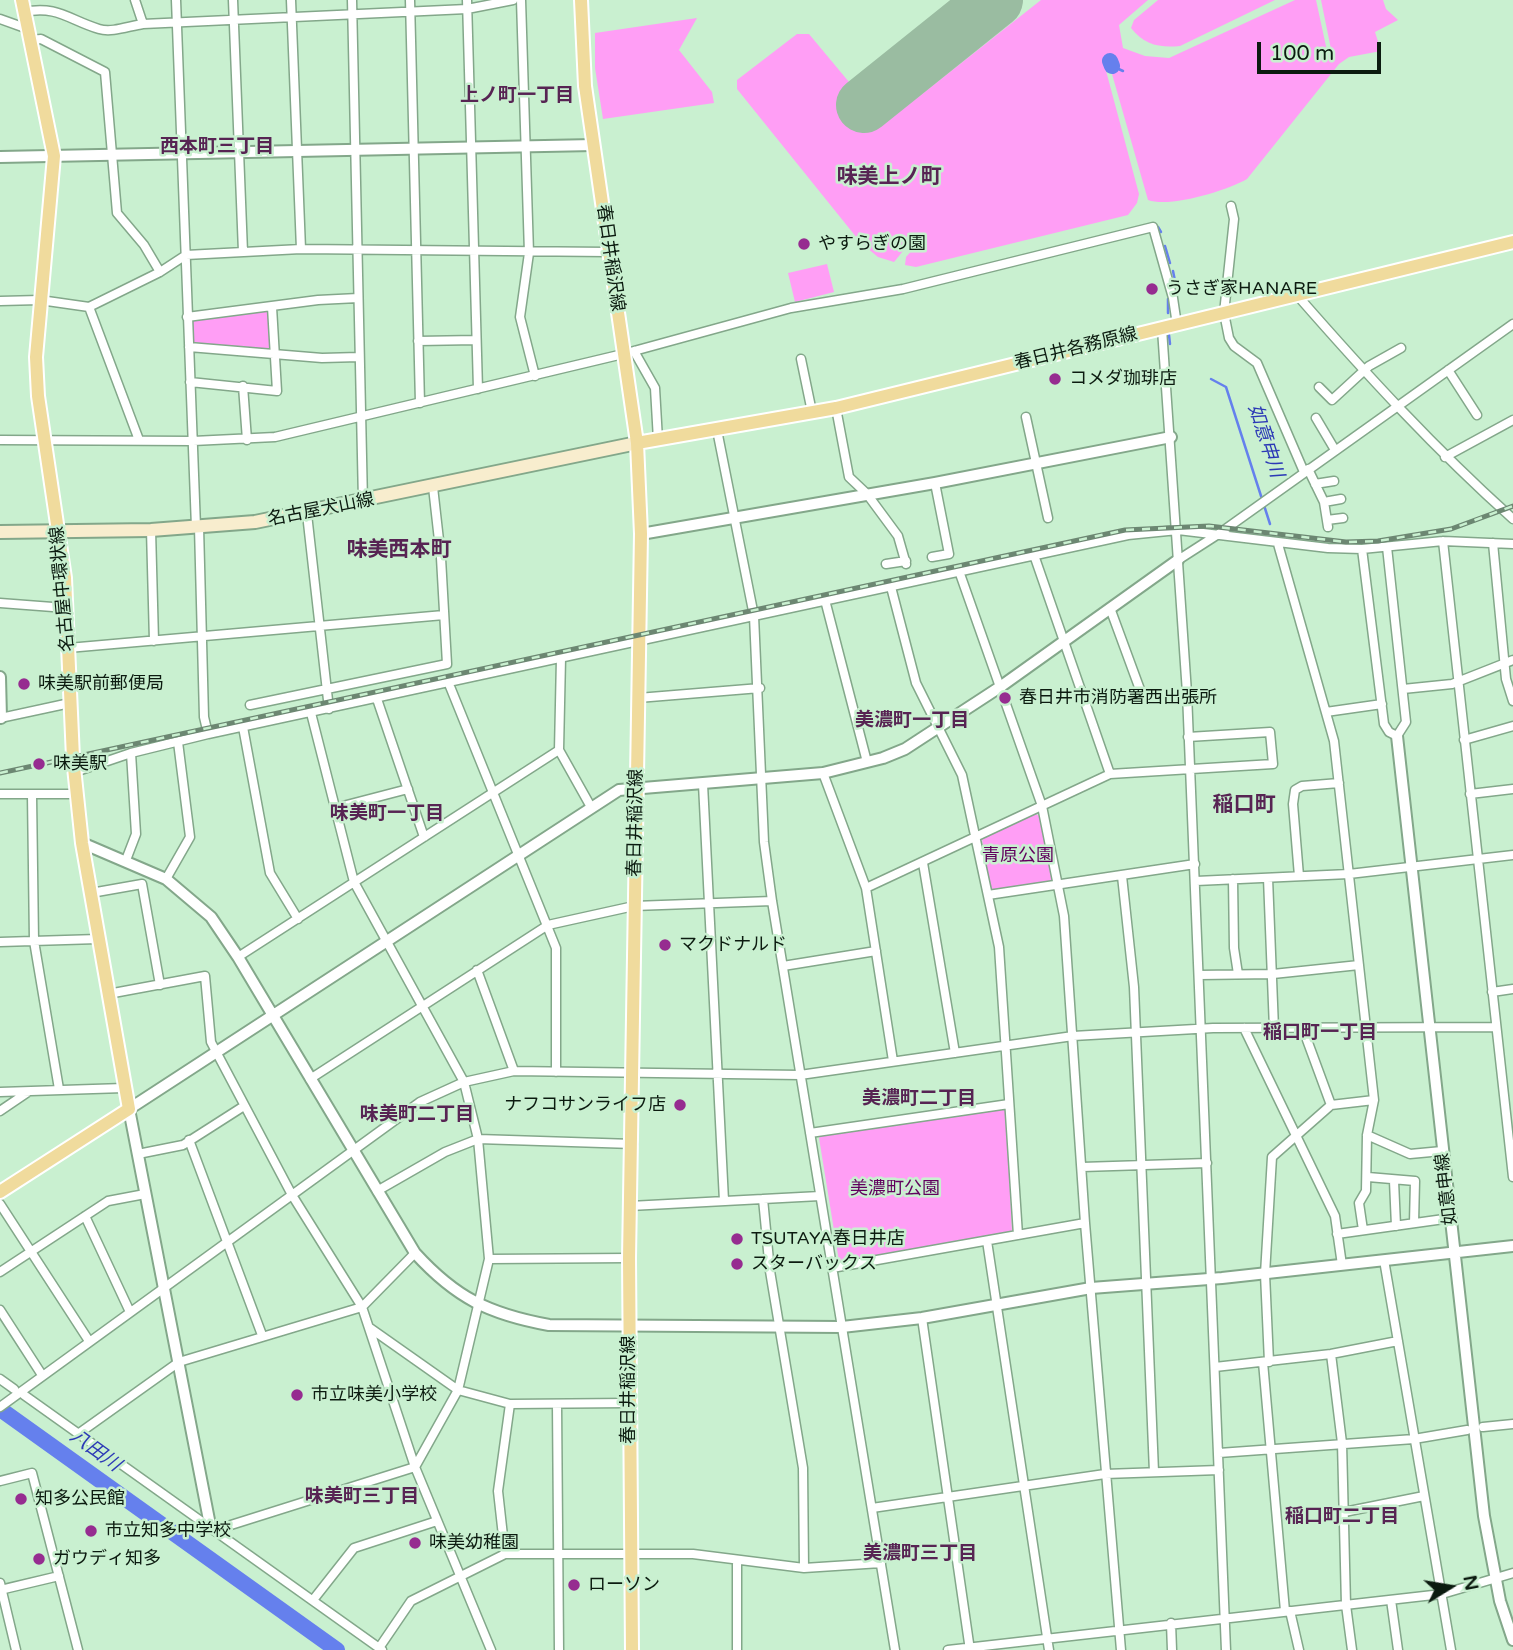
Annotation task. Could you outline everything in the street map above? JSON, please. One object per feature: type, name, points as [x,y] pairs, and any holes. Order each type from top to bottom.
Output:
[{"type":"main road","name":"春日井稲沢線","points":[[581,0],[582,51],[608,252],[629,353],[641,534],[629,1258],[632,1650]]},
{"type":"main road","name":"名古屋中環状線","points":[[23,6],[54,156],[36,357],[44,438],[59,532],[77,794],[90,893],[129,1109]]},
{"type":"main road","name":"春日井各務原線","points":[[637,443],[836,408],[1513,242]]},
{"type":"main road","name":"名古屋犬山線","points":[[0,532],[151,530],[307,514],[637,443]]},
{"type":"main road","points":[[0,1192],[129,1109]]},
{"type":"street","points":[[135,0],[143,24]]},
{"type":"street","points":[[176,0],[187,317],[201,637],[208,734]]},
{"type":"street","points":[[233,0],[243,252]]},
{"type":"street","points":[[291,0],[301,249]]},
{"type":"street","points":[[352,0],[363,502]]},
{"type":"street","points":[[410,0],[420,403]]},
{"type":"street","points":[[23,6],[43,8],[100,29],[143,24],[410,11],[513,0]]},
{"type":"street","points":[[521,0],[529,253],[520,317],[535,376]]},
{"type":"street","points":[[467,4],[478,389]]},
{"type":"street","points":[[0,19],[105,72],[117,213],[144,245],[160,272]]},
{"type":"street","points":[[0,157],[594,145]]},
{"type":"street","points":[[1231,206],[1234,219],[1224,313],[1234,345],[1257,363],[1306,471],[1324,502],[1328,524],[1343,518]]},
{"type":"street","points":[[0,440],[247,440],[535,376],[791,308],[903,289],[1153,227],[1173,298],[1177,325]]},
{"type":"street","points":[[0,300],[40,300],[89,306],[160,272],[186,255],[301,249],[608,252]]},
{"type":"street","points":[[1297,295],[1396,407],[1445,457],[1513,519]]},
{"type":"street","points":[[187,317],[358,298]]},
{"type":"street","points":[[89,306],[139,440]]},
{"type":"street","points":[[190,382],[277,391],[272,307]]},
{"type":"street","points":[[212,1528],[129,1109],[620,790],[823,773],[867,762],[905,748],[1000,687],[1513,324]]},
{"type":"street","points":[[1162,329],[1178,530],[1187,693],[1226,1650]]},
{"type":"street","points":[[418,341],[476,340]]},
{"type":"street","points":[[189,347],[322,358],[359,357]]},
{"type":"street","points":[[1319,387],[1332,400],[1366,373],[1369,366],[1387,353],[1401,348]]},
{"type":"street","points":[[629,353],[654,388],[658,440]]},
{"type":"street","points":[[801,359],[812,412]]},
{"type":"street","points":[[1448,370],[1476,415]]},
{"type":"street","points":[[243,386],[247,440]]},
{"type":"street","points":[[836,408],[849,477],[867,494],[898,536],[906,563],[886,564]]},
{"type":"street","points":[[1026,417],[1048,518]]},
{"type":"street","points":[[1316,418],[1335,450]]},
{"type":"street","points":[[1445,457],[1513,420]]},
{"type":"street","points":[[717,430],[754,616],[760,688],[764,842],[772,901],[895,1650]]},
{"type":"street","points":[[641,534],[934,482],[1171,436]]},
{"type":"street","points":[[1315,484],[1334,481]]},
{"type":"street","points":[[932,557],[949,554],[934,482]]},
{"type":"street","points":[[250,705],[447,664],[433,487]]},
{"type":"street","points":[[1324,502],[1341,499]]},
{"type":"street","points":[[307,514],[329,709]]},
{"type":"street","points":[[151,530],[154,641]]},
{"type":"street","points":[[75,772],[131,753],[208,734],[1128,535],[1178,530],[1220,533],[1278,544],[1362,549],[1443,541],[1513,544]]},
{"type":"street","points":[[1443,541],[1513,1177]]},
{"type":"street","points":[[1493,543],[1513,701]]},
{"type":"street","points":[[1278,544],[1334,741],[1374,1100],[1367,1135],[1366,1191],[1359,1203],[1363,1230]]},
{"type":"street","points":[[1362,549],[1384,724],[1397,736],[1406,722],[1387,547]]},
{"type":"street","points":[[1034,555],[1110,774]]},
{"type":"street","points":[[959,571],[1042,806],[1059,884],[1121,1650]]},
{"type":"street","points":[[891,587],[916,683],[962,775],[999,947],[1018,1235]]},
{"type":"street","points":[[825,600],[867,762]]},
{"type":"street","points":[[0,603],[66,608]]},
{"type":"street","points":[[1110,608],[1142,695],[1187,693]]},
{"type":"street","points":[[68,648],[444,615]]},
{"type":"street","points":[[561,659],[559,750],[591,807]]},
{"type":"street","points":[[1403,690],[1459,682],[1509,662]]},
{"type":"street","points":[[0,677],[1,718],[71,703]]},
{"type":"street","points":[[449,684],[548,925],[558,969],[555,1072]]},
{"type":"street","points":[[638,698],[760,688]]},
{"type":"street","points":[[377,699],[424,837]]},
{"type":"street","points":[[1326,712],[1382,704]]},
{"type":"street","points":[[212,1528],[415,1467],[458,1390],[489,1259],[478,1139],[464,1082],[354,882],[311,713]]},
{"type":"street","points":[[1464,740],[1513,726]]},
{"type":"street","points":[[243,727],[270,873],[298,919]]},
{"type":"street","points":[[866,888],[1110,774],[1273,764],[1270,732],[1188,737]]},
{"type":"street","name":"如意申線","points":[[1397,736],[1484,1516],[1494,1578],[1513,1640]]},
{"type":"street","points":[[166,879],[190,837],[178,742]]},
{"type":"street","points":[[238,957],[559,750]]},
{"type":"street","points":[[126,860],[136,834],[131,753]]},
{"type":"street","points":[[823,773],[866,888],[893,1061]]},
{"type":"street","points":[[1299,876],[1293,804],[1295,790],[1302,786],[1339,783]]},
{"type":"street","points":[[703,784],[724,1201]]},
{"type":"street","points":[[335,808],[408,789]]},
{"type":"street","points":[[1470,794],[1513,789]]},
{"type":"street","points":[[0,794],[77,794]]},
{"type":"street","points":[[32,795],[34,941],[59,1089]]},
{"type":"street","points":[[82,843],[166,879],[211,917],[238,957],[415,1253],[446,1285],[478,1306],[512,1318],[549,1325],[842,1327],[922,1318],[1091,1288],[1265,1274],[1513,1246]]},
{"type":"street","points":[[1196,881],[1349,874],[1513,855]]},
{"type":"street","points":[[923,863],[955,1053]]},
{"type":"street","points":[[988,895],[1195,864]]},
{"type":"street","points":[[150,871],[142,884],[160,985]]},
{"type":"street","points":[[1122,876],[1134,987],[1154,1472]]},
{"type":"street","points":[[1268,878],[1273,1029]]},
{"type":"street","points":[[1233,879],[1234,948],[1238,974]]},
{"type":"street","points":[[90,893],[142,884]]},
{"type":"street","points":[[310,1079],[422,1004],[548,925],[634,906],[772,901]]},
{"type":"street","points":[[0,942],[98,939]]},
{"type":"street","points":[[783,966],[876,951]]},
{"type":"street","points":[[1199,975],[1273,974],[1359,965]]},
{"type":"street","points":[[477,970],[514,1071]]},
{"type":"street","points":[[108,994],[205,976],[211,1042],[292,1195],[362,1307],[415,1467],[491,1650]]},
{"type":"street","points":[[1492,992],[1513,989]]},
{"type":"street","points":[[0,1407],[420,1102],[464,1082],[514,1071],[800,1075],[1073,1036],[1244,1028],[1495,1027]]},
{"type":"street","points":[[1244,1028],[1335,1216],[1342,1265]]},
{"type":"street","points":[[1303,1029],[1331,1105]]},
{"type":"street","points":[[0,1092],[124,1088]]},
{"type":"street","points":[[0,1111],[31,1090]]},
{"type":"street","points":[[1298,1650],[1287,1611],[1266,1362],[1265,1274],[1272,1157],[1331,1105],[1374,1100]]},
{"type":"street","points":[[810,1133],[1009,1104]]},
{"type":"street","points":[[138,1154],[189,1140],[244,1106]]},
{"type":"street","points":[[1367,1135],[1410,1154],[1443,1151]]},
{"type":"street","points":[[377,1191],[445,1152],[478,1139],[633,1143]]},
{"type":"street","points":[[189,1140],[262,1335]]},
{"type":"street","points":[[1082,1167],[1207,1163]]},
{"type":"street","points":[[1368,1177],[1415,1181],[1414,1223]]},
{"type":"street","points":[[1394,1181],[1396,1226]]},
{"type":"street","points":[[0,1272],[108,1201],[145,1194]]},
{"type":"street","points":[[630,1206],[820,1196]]},
{"type":"street","points":[[763,1199],[778,1327],[803,1468],[804,1568]]},
{"type":"street","points":[[0,1204],[89,1341]]},
{"type":"street","points":[[85,1216],[130,1312]]},
{"type":"street","points":[[1337,1234],[1451,1218]]},
{"type":"street","points":[[832,1268],[1085,1223]]},
{"type":"street","points":[[987,1241],[1049,1650]]},
{"type":"street","points":[[78,1434],[179,1362],[362,1307],[415,1253]]},
{"type":"street","points":[[489,1259],[629,1258]]},
{"type":"street","points":[[1384,1260],[1451,1650]]},
{"type":"street","points":[[0,1310],[42,1375]]},
{"type":"street","points":[[922,1318],[970,1649]]},
{"type":"street","points":[[370,1327],[458,1390],[510,1404],[629,1403]]},
{"type":"street","points":[[1215,1367],[1331,1354],[1398,1341]]},
{"type":"street","points":[[1331,1354],[1342,1443],[1346,1605],[1352,1650]]},
{"type":"street","points":[[0,1378],[14,1389]]},
{"type":"street","points":[[24,1395],[380,1649],[411,1601],[505,1555],[631,1552],[693,1554],[804,1568],[881,1563]]},
{"type":"street","points":[[505,1555],[498,1491],[510,1404]]},
{"type":"street","points":[[557,1404],[559,1650]]},
{"type":"street","points":[[1483,1427],[1513,1424]]},
{"type":"street","points":[[1219,1453],[1414,1439],[1467,1430]]},
{"type":"street","points":[[872,1508],[1105,1474],[1219,1470]]},
{"type":"street","points":[[0,1481],[32,1473],[78,1650]]},
{"type":"street","points":[[1344,1511],[1424,1496]]},
{"type":"street","points":[[313,1600],[354,1548],[437,1521]]},
{"type":"street","points":[[737,1560],[737,1650]]},
{"type":"street","points":[[948,1650],[1441,1594],[1513,1573]]},
{"type":"street","points":[[16,1650],[1,1587],[59,1576]]},
{"type":"street","points":[[1391,1600],[1398,1650]]},
{"type":"street","points":[[1171,1623],[1172,1650]]},
{"type":"green space","points":[[1041,0],[1148,0],[1119,25],[1123,48],[1145,56],[1169,58],[1295,0],[1316,0],[1327,51],[1331,49],[1321,0],[1383,0],[1386,9],[1398,20],[1375,32],[1381,51],[1349,57],[1339,64],[1247,179],[1212,193],[1183,200],[1148,200],[1110,67],[1105,67],[1139,194],[1137,203],[1128,215],[916,267],[905,265],[906,257],[926,235],[911,242],[894,262],[878,257],[861,243],[737,89],[737,80],[797,34],[809,34],[849,82],[847,84],[879,128]]},
{"type":"green space","points":[[1158,0],[1275,0],[1180,46],[1159,46],[1147,42],[1131,28],[1134,20]]},
{"type":"green space","points":[[697,18],[679,50],[712,92],[714,103],[603,119],[595,68],[595,33]]},
{"type":"green space","points":[[827,264],[834,292],[795,302],[788,273]]},
{"type":"green space","points":[[268,310],[272,347],[269,350],[192,342],[191,322],[195,318]]},
{"type":"green space","name":"青原公園","points":[[1036,814],[1039,816],[1053,878],[1051,882],[993,890],[990,887],[982,839]]},
{"type":"green space","name":"美濃町公園","points":[[1003,1109],[1006,1111],[1012,1232],[842,1263],[839,1261],[819,1138],[821,1135]]},
{"type":"waterway","name":"如意申川","points":[[1110,61],[1112,66]]},
{"type":"waterway","name":"如意申川","points":[[1112,71],[1112,66],[1123,71]]},
{"type":"waterway","name":"如意申川","points":[[1158,227],[1161,232]]},
{"type":"waterway","name":"如意申川","points":[[1165,246],[1170,263]]},
{"type":"waterway","name":"如意申川","points":[[1173,271],[1176,286]]},
{"type":"waterway","name":"如意申川","points":[[1168,299],[1168,313]]},
{"type":"waterway","name":"如意申川","points":[[1169,335],[1170,344]]},
{"type":"waterway","name":"如意申川","points":[[1211,379],[1226,387],[1270,524]]},
{"type":"waterway","name":"八田川","points":[[0,1409],[337,1650]]},
{"type":"runway","points":[[864,105],[995,0]]},
{"type":"railway","points":[[0,773],[1125,530],[1209,526],[1346,542],[1378,541],[1451,529],[1513,506]]},
{"type":"place","name":"やすらぎの園","points":[[804,244]]},
{"type":"place","name":"うさぎ家HANARE","points":[[1152,289]]},
{"type":"place","name":"コメダ珈琲店","points":[[1055,379]]},
{"type":"place","name":"味美駅前郵便局","points":[[24,684]]},
{"type":"place","name":"春日井市消防署西出張所","points":[[1005,698]]},
{"type":"place","name":"味美駅","points":[[39,764]]},
{"type":"place","name":"マクドナルド","points":[[665,945]]},
{"type":"place","name":"ナフコサンライフ店","points":[[680,1105]]},
{"type":"place","name":"TSUTAYA春日井店","points":[[737,1239]]},
{"type":"place","name":"スターバックス","points":[[737,1264]]},
{"type":"place","name":"市立味美小学校","points":[[297,1395]]},
{"type":"place","name":"知多公民館","points":[[21,1499]]},
{"type":"place","name":"市立知多中学校","points":[[91,1531]]},
{"type":"place","name":"味美幼稚園","points":[[415,1543]]},
{"type":"place","name":"ガウディ知多","points":[[39,1559]]},
{"type":"place","name":"ローソン","points":[[574,1585]]},
{"type":"district","name":"上ノ町一丁目","points":[[517,96]]},
{"type":"district","name":"西本町三丁目","points":[[217,147]]},
{"type":"district","name":"味美上ノ町","points":[[889,177]]},
{"type":"district","name":"味美西本町","points":[[399,550]]},
{"type":"district","name":"美濃町一丁目","points":[[912,721]]},
{"type":"district","name":"稲口町","points":[[1244,805]]},
{"type":"district","name":"味美町一丁目","points":[[387,814]]},
{"type":"district","name":"稲口町一丁目","points":[[1320,1033]]},
{"type":"district","name":"美濃町二丁目","points":[[919,1099]]},
{"type":"district","name":"味美町二丁目","points":[[417,1115]]},
{"type":"district","name":"味美町三丁目","points":[[362,1497]]},
{"type":"district","name":"稲口町二丁目","points":[[1342,1517]]},
{"type":"district","name":"美濃町三丁目","points":[[920,1554]]}]
